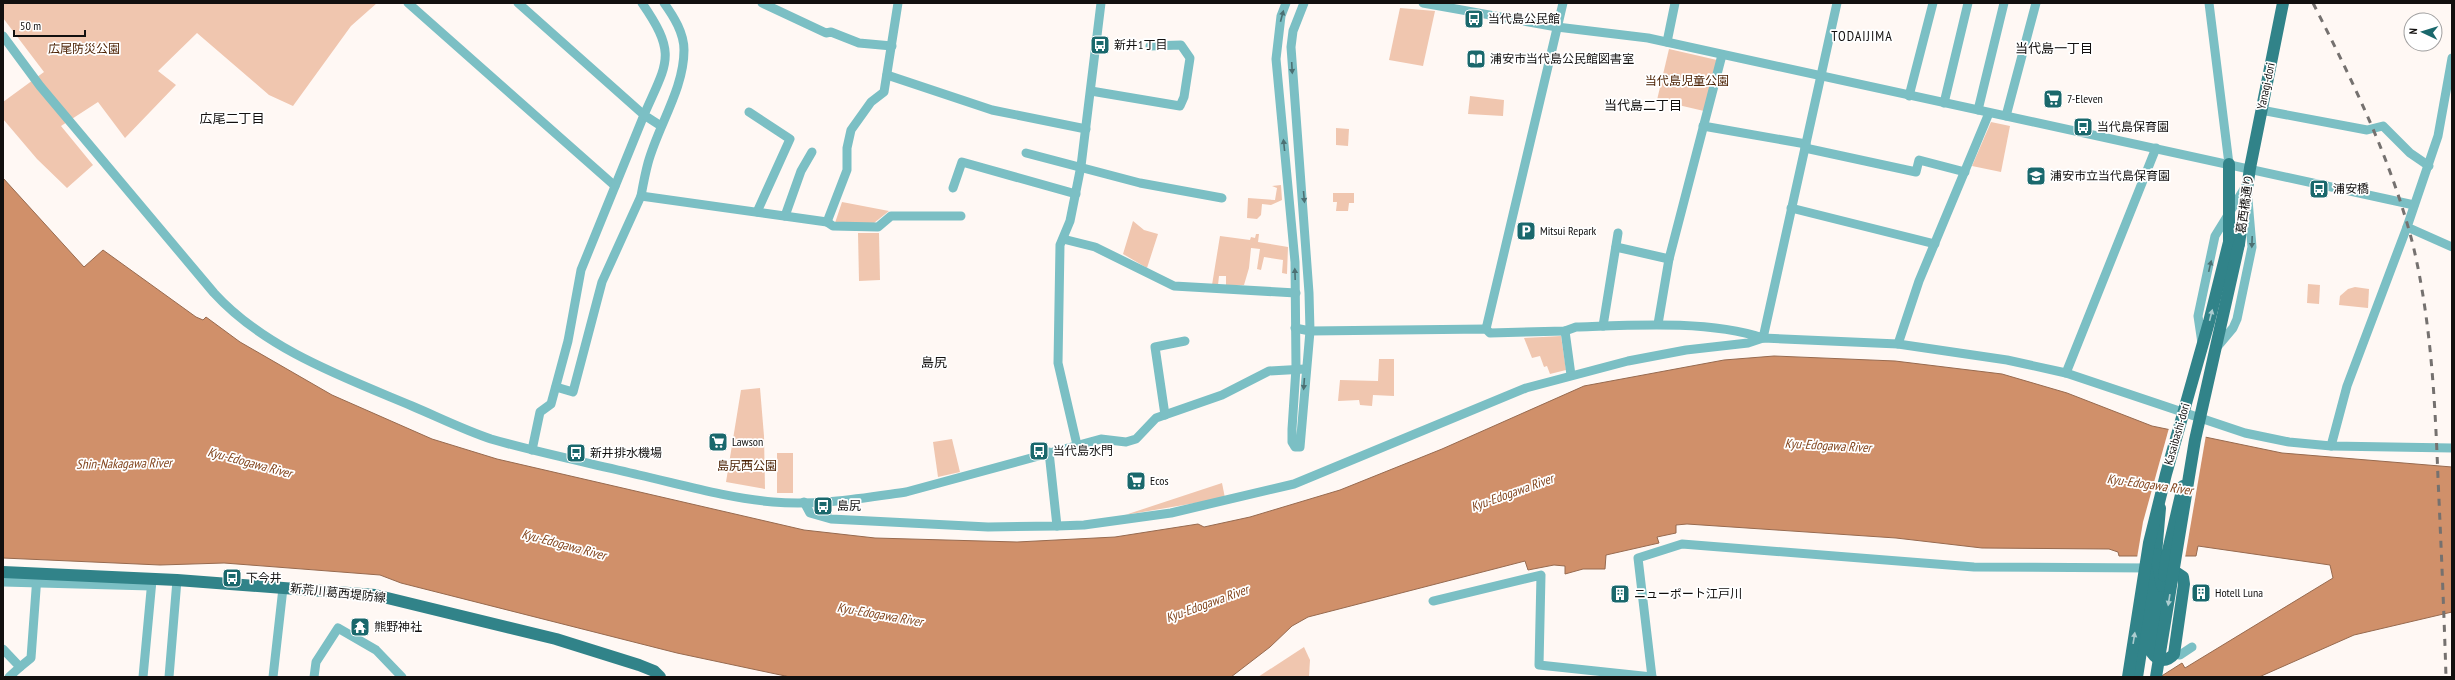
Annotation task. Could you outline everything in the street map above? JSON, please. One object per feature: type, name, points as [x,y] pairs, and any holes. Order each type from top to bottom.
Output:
[{"type":"main road","name":"Yanagi-dori","points":[[2250,168],[2283,3]]},
{"type":"main road","points":[[2229,164],[2229,212],[2234,243]]},
{"type":"main road","name":"葛西橋通り","points":[[2234,243],[2250,168]]},
{"type":"main road","name":"Kasaibashi-dori","points":[[2156,677],[2195,440],[2234,243]]},
{"type":"main road","name":"Kasaibashi-dori","points":[[2128,677],[2149,543],[2161,491],[2209,322],[2234,243]]},
{"type":"main road","points":[[2137,677],[2146,621],[2157,587],[2195,440]]},
{"type":"main road","points":[[2157,587],[2154,568],[2177,573],[2183,576],[2184,584],[2174,654],[2170,658],[2163,660],[2156,658],[2152,653],[2157,587],[2156,554],[2161,491]]},
{"type":"main road","name":"新荒川葛西堤防線","points":[[3,572],[37,578],[151,582],[177,580],[356,592],[393,599],[556,639],[639,665],[654,671],[660,677]]},
{"type":"main road","points":[[2145,677],[2146,621]]},
{"type":"street","points":[[408,3],[615,186]]},
{"type":"street","points":[[518,3],[644,115],[661,126]]},
{"type":"street","points":[[532,450],[540,412],[551,404],[556,387],[568,341],[581,270],[667,58],[665,44],[657,24],[642,3]]},
{"type":"street","points":[[556,387],[573,392],[602,282],[641,196],[648,164],[661,126],[680,79],[684,49],[678,25],[664,3]]},
{"type":"street","points":[[762,3],[826,33],[831,32],[859,43],[892,46]]},
{"type":"street","points":[[827,222],[847,170],[847,148],[851,130],[867,107],[884,92],[898,3]]},
{"type":"street","points":[[1077,445],[1058,363],[1060,245],[1070,221],[1081,166],[1101,3]]},
{"type":"street","points":[[1286,3],[1281,16],[1276,59],[1295,262],[1295,328],[1300,368],[1302,441],[1300,447],[1295,447],[1292,442],[1292,429],[1300,368],[1310,331],[1309,262],[1291,47],[1296,21],[1304,3]]},
{"type":"street","points":[[1423,3],[1557,27],[1666,42],[1909,96],[2250,168],[2414,205]]},
{"type":"street","points":[[1486,329],[1563,3]]},
{"type":"street","points":[[1666,42],[1675,3]]},
{"type":"street","points":[[1763,338],[1836,3]]},
{"type":"street","points":[[1909,96],[1933,3]]},
{"type":"street","points":[[1944,103],[1968,3]]},
{"type":"street","points":[[1978,110],[2004,3]]},
{"type":"street","points":[[2006,116],[2036,3]]},
{"type":"street","points":[[2209,3],[2229,164]]},
{"type":"street","points":[[3,36],[64,114],[236,316],[257,330],[339,375],[489,438],[532,450],[707,490],[772,502],[804,502],[906,492],[1101,439],[1126,442],[1136,439],[1156,418],[1222,395],[1269,371],[1300,368]]},
{"type":"street","points":[[1091,91],[1180,106],[1184,97],[1190,58],[1181,45],[1150,46]]},
{"type":"street","points":[[1658,324],[1669,259],[1722,55]]},
{"type":"street","points":[[2331,446],[2347,386],[2429,166],[2438,136],[2452,58]]},
{"type":"street","points":[[887,74],[992,110],[1086,129]]},
{"type":"street","points":[[2261,110],[2367,130],[2384,126],[2410,153],[2429,166]]},
{"type":"street","points":[[749,112],[790,139],[757,212]]},
{"type":"street","points":[[1898,344],[1935,244],[1989,112]]},
{"type":"street","points":[[1703,126],[1806,146],[1916,172],[1919,160],[1965,172]]},
{"type":"street","points":[[2066,373],[2156,148]]},
{"type":"street","points":[[785,216],[801,171],[812,152]]},
{"type":"street","points":[[1026,153],[1081,166],[1140,183],[1222,198]]},
{"type":"street","points":[[952,188],[962,162],[1076,194]]},
{"type":"street","points":[[2191,414],[2202,356],[2199,307],[2215,236],[2229,212],[2246,189]]},
{"type":"street","points":[[2191,414],[2216,347],[2233,328],[2237,319],[2252,247],[2246,189]]},
{"type":"street","points":[[641,196],[827,222],[833,226],[878,227],[891,216],[961,216]]},
{"type":"street","points":[[1791,208],[1935,244]]},
{"type":"street","points":[[2407,227],[2452,247]]},
{"type":"street","points":[[1603,326],[1618,233]]},
{"type":"street","points":[[1063,239],[1095,247],[1174,286],[1296,293]]},
{"type":"street","points":[[1616,247],[1669,259]]},
{"type":"street","points":[[1295,328],[1310,331],[1486,329],[1490,333],[1564,331],[1576,326],[1658,324],[1745,332],[1763,338],[1898,344],[2007,360],[2066,373],[2246,433],[2289,442],[2331,446],[2452,448]]},
{"type":"street","points":[[1564,331],[1571,375]]},
{"type":"street","points":[[804,502],[810,513],[831,519],[988,527],[1084,525],[1172,513],[1294,484],[1526,388],[1571,375],[1686,350],[1748,343],[1763,338]]},
{"type":"street","points":[[1165,415],[1155,347],[1185,341]]},
{"type":"street","points":[[1049,452],[1057,526]]},
{"type":"street","points":[[1433,601],[1541,575],[1539,665],[1652,677],[1638,558],[1682,544],[1974,567],[2134,566],[2154,568]]},
{"type":"street","points":[[3,582],[37,578],[31,658],[9,677]]},
{"type":"street","points":[[170,677],[177,580]]},
{"type":"street","points":[[143,677],[151,582]]},
{"type":"street","points":[[273,677],[283,588]]},
{"type":"street","points":[[314,677],[316,662],[338,628],[376,650],[402,677]]},
{"type":"street","points":[[2174,654],[2180,655],[2192,647]]},
{"type":"street","points":[[3,648],[20,668]]},
{"type":"green space","name":"広尾防災公園","points":[[3,3],[377,3],[351,26],[293,106],[269,95],[197,33],[158,71],[176,85],[125,138],[98,102],[61,126],[93,165],[67,188],[37,159],[3,119],[3,102],[44,72],[3,18]]},
{"type":"green space","points":[[1400,8],[1435,11],[1423,66],[1389,60]]},
{"type":"green space","name":"当代島児童公園","points":[[1669,49],[1717,60],[1704,111],[1657,100]]},
{"type":"green space","points":[[1470,96],[1504,100],[1503,116],[1468,114]]},
{"type":"green space","points":[[1991,122],[2010,126],[2001,172],[1972,166]]},
{"type":"green space","points":[[1336,128],[1349,129],[1348,146],[1336,145]]},
{"type":"green space","points":[[1281,185],[1282,200],[1271,205],[1262,204],[1261,215],[1257,219],[1247,218],[1248,198],[1275,200],[1277,188],[1272,186]]},
{"type":"green space","points":[[1333,193],[1354,193],[1354,203],[1349,203],[1348,211],[1336,211],[1337,202],[1333,202]]},
{"type":"green space","points":[[842,202],[889,211],[874,223],[835,223]]},
{"type":"green space","points":[[1133,221],[1144,230],[1158,234],[1147,268],[1123,254]]},
{"type":"green space","points":[[858,233],[879,233],[880,280],[859,281]]},
{"type":"green space","points":[[1256,234],[1259,234],[1258,242],[1288,247],[1287,274],[1282,273],[1283,260],[1264,257],[1261,270],[1257,269],[1260,249],[1251,248],[1249,268],[1244,285],[1226,286],[1226,276],[1219,276],[1218,285],[1212,285],[1220,236],[1250,240],[1251,237],[1255,238]]},
{"type":"green space","points":[[2308,284],[2320,285],[2319,304],[2307,303]]},
{"type":"green space","points":[[2355,287],[2369,289],[2368,308],[2339,305],[2340,296],[2348,289]]},
{"type":"green space","points":[[1561,336],[1566,370],[1550,374],[1547,366],[1544,367],[1540,356],[1532,358],[1524,338]]},
{"type":"green space","points":[[1379,359],[1394,359],[1394,396],[1373,395],[1372,406],[1360,405],[1359,400],[1338,401],[1340,380],[1378,381]]},
{"type":"green space","name":"島尻西公園","points":[[760,388],[764,436],[765,489],[726,482],[741,390]]},
{"type":"green space","points":[[952,439],[960,472],[938,477],[933,442]]},
{"type":"green space","points":[[777,453],[793,453],[793,493],[777,493]]},
{"type":"green space","points":[[1222,483],[1225,498],[1125,515]]},
{"type":"green space","points":[[1304,647],[1310,660],[1309,677],[1258,677]]},
{"type":"water","points":[[3,178],[84,267],[103,250],[196,317],[203,320],[206,317],[240,342],[332,395],[432,439],[497,459],[804,530],[875,538],[1017,542],[1115,537],[1198,524],[1204,527],[1250,517],[1340,490],[1442,449],[1584,386],[1724,360],[1774,356],[1895,361],[2002,374],[2067,393],[2152,426],[2282,453],[2452,467],[2452,612],[2354,635],[2259,677],[2160,677],[2182,663],[2185,668],[2333,578],[2330,565],[2198,546],[2196,556],[2119,556],[2118,552],[2109,549],[1982,548],[1896,538],[1687,524],[1676,525],[1676,533],[1657,537],[1659,543],[1606,555],[1605,569],[1583,569],[1565,574],[1565,566],[1554,565],[1528,570],[1525,561],[1308,617],[1292,626],[1270,647],[1231,677],[790,677],[677,653],[401,583],[380,575],[224,563],[160,565],[3,558]]},
{"type":"pier","points":[[2169,428],[2206,435],[2185,558],[2137,558],[2143,522]]},
{"type":"railway","points":[[2313,3],[2370,121],[2382,151],[2404,213],[2419,274],[2428,332],[2434,390],[2446,677]]},
{"type":"place","name":"当代島公民館","points":[[1474,19]]},
{"type":"place","name":"新井1丁目","points":[[1100,45]]},
{"type":"place","name":"浦安市当代島公民館図書室","points":[[1476,59]]},
{"type":"place","name":"7-Eleven","points":[[2053,99]]},
{"type":"place","name":"当代島保育園","points":[[2083,127]]},
{"type":"place","name":"浦安市立当代島保育園","points":[[2036,176]]},
{"type":"place","name":"浦安橋","points":[[2319,189]]},
{"type":"place","name":"Mitsui Repark","points":[[1526,231]]},
{"type":"place","name":"Lawson","points":[[718,442]]},
{"type":"place","name":"当代島水門","points":[[1039,451]]},
{"type":"place","name":"新井排水機場","points":[[576,453]]},
{"type":"place","name":"Ecos","points":[[1136,481]]},
{"type":"place","name":"島尻","points":[[823,506]]},
{"type":"place","name":"下今井","points":[[232,578]]},
{"type":"place","name":"Hotell Luna","points":[[2201,593]]},
{"type":"place","name":"ニューポート江戸川","points":[[1620,594]]},
{"type":"place","name":"熊野神社","points":[[360,627]]},
{"type":"district","name":"TODAIJIMA","points":[[1862,36]]},
{"type":"district","name":"当代島一丁目","points":[[2054,48]]},
{"type":"district","name":"当代島二丁目","points":[[1643,105]]},
{"type":"district","name":"広尾二丁目","points":[[232,118]]},
{"type":"district","name":"島尻","points":[[934,362]]},
{"type":"water label","name":"Kyu-Edogawa River","points":[[1828,445]]},
{"type":"water label","name":"Kyu-Edogawa River","points":[[250,462]]},
{"type":"water label","name":"Shin-Nakagawa River","points":[[124,463]]},
{"type":"water label","name":"Kyu-Edogawa River","points":[[2150,484]]},
{"type":"water label","name":"Kyu-Edogawa River","points":[[1512,492]]},
{"type":"water label","name":"Kyu-Edogawa River","points":[[564,544]]},
{"type":"water label","name":"Kyu-Edogawa River","points":[[1207,603]]},
{"type":"water label","name":"Kyu-Edogawa River","points":[[880,614]]}]
